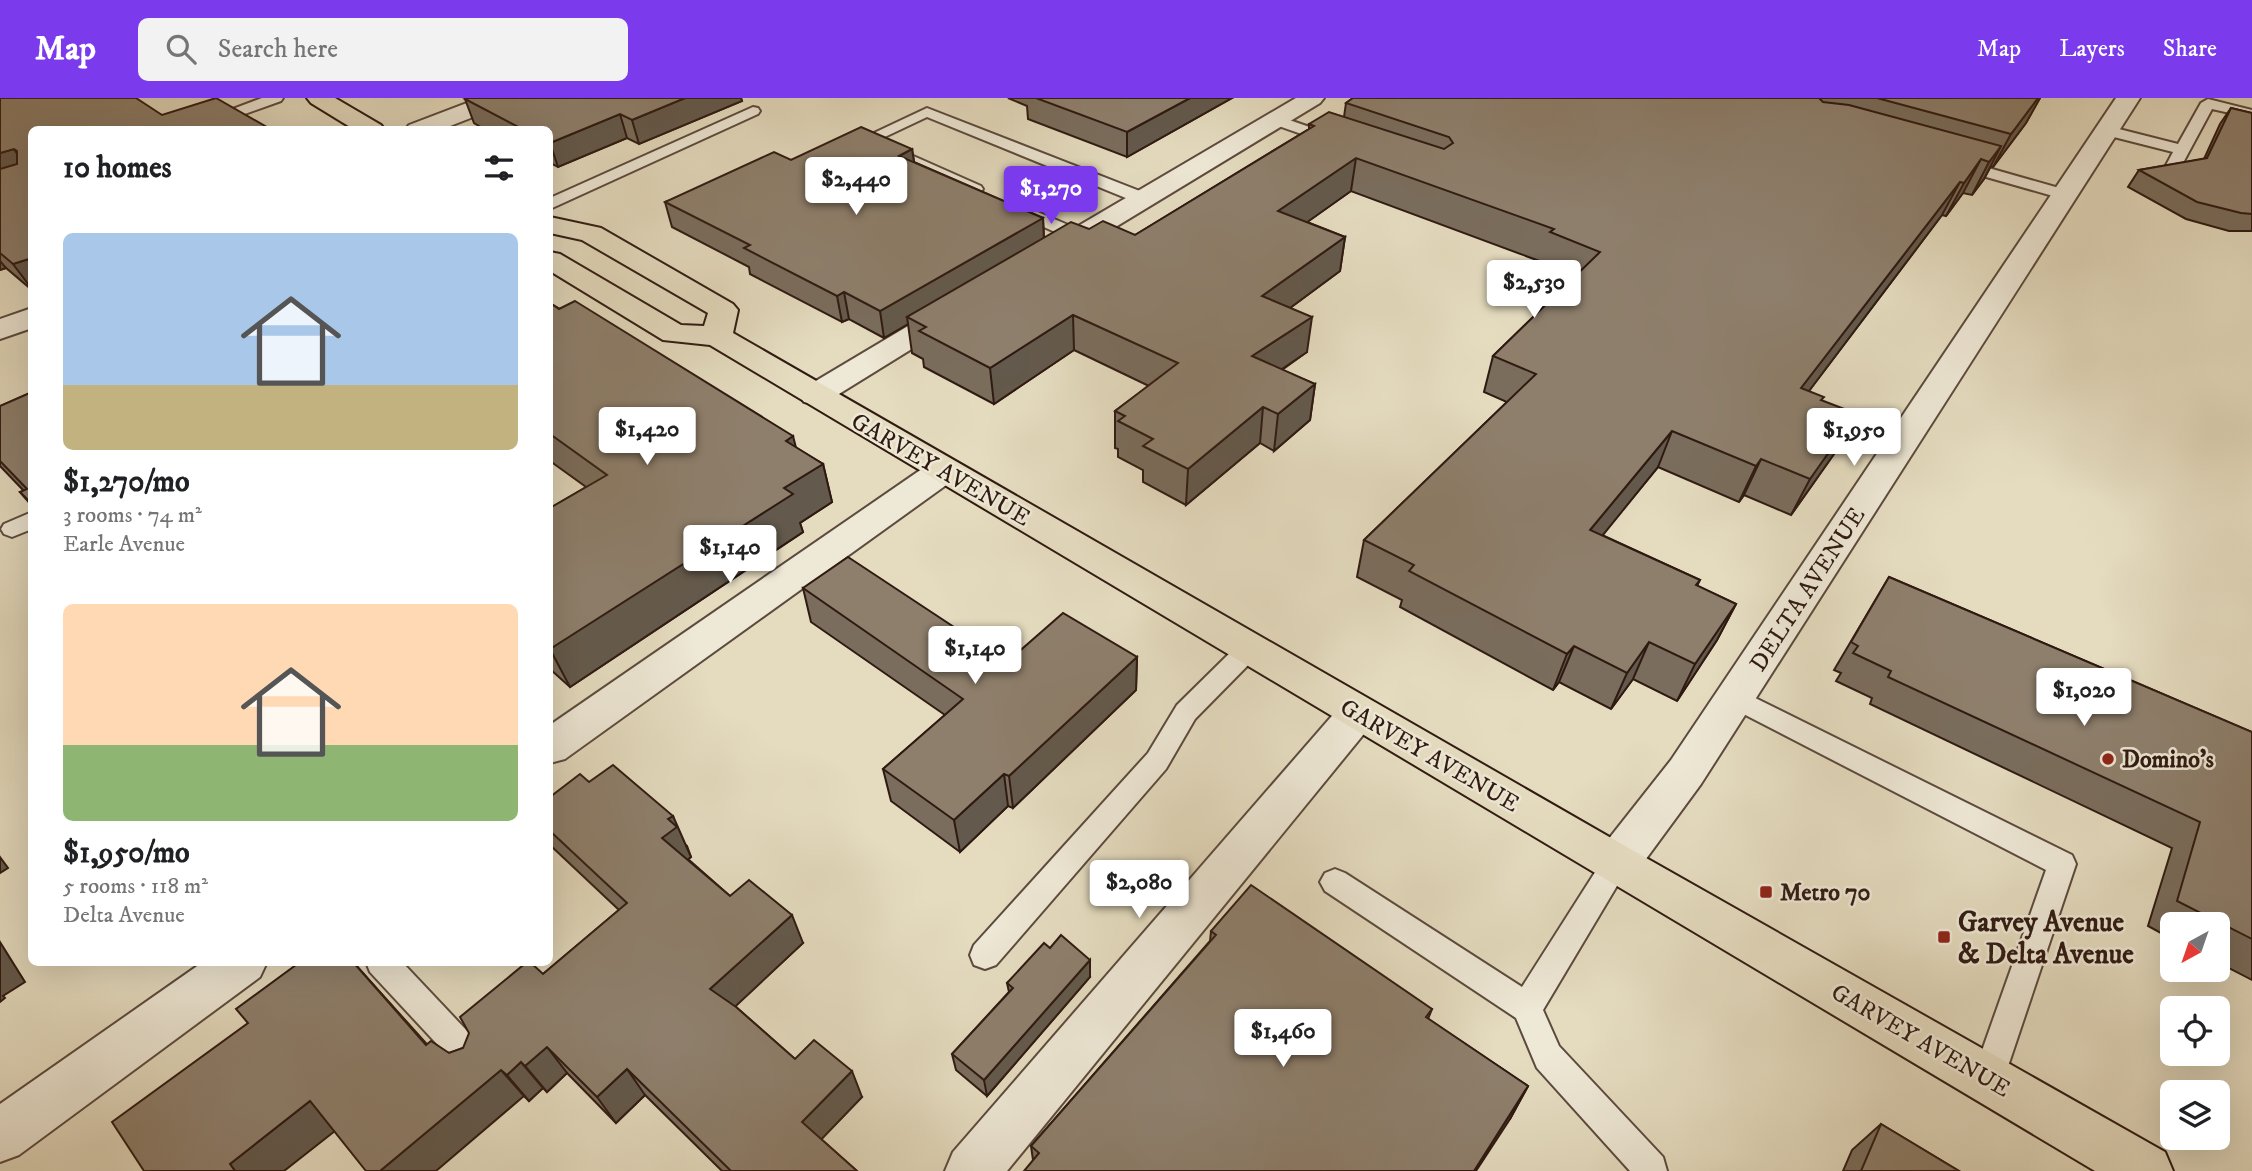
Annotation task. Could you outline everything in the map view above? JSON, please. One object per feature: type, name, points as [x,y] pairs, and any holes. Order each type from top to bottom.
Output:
[{"type":"main road","points":[[319,98],[366,126]]},
{"type":"main road","points":[[553,226],[591,234],[723,310],[717,335],[674,334],[553,266]]},
{"type":"main road","name":"GARVEY AVENUE","points":[[717,335],[1616,864],[2146,1171]]},
{"type":"street","points":[[428,126],[501,98]]},
{"type":"street","points":[[1035,264],[1312,98]]},
{"type":"street","name":"DELTA AVENUE","points":[[1616,864],[1686,772],[2067,195],[2128,98]]},
{"type":"street","points":[[815,395],[978,297]]},
{"type":"street","points":[[0,330],[28,319]]},
{"type":"street","points":[[553,745],[944,470]]},
{"type":"street","points":[[972,1171],[1358,713]]},
{"type":"street","points":[[0,1136],[237,966]]},
{"type":"lane","points":[[196,126],[276,98]]},
{"type":"lane","points":[[2190,98],[2252,114]]},
{"type":"lane","points":[[2171,171],[2208,103]]},
{"type":"lane","points":[[553,203],[753,111]]},
{"type":"lane","points":[[1081,237],[867,140],[927,113],[1144,199]]},
{"type":"lane","points":[[1275,120],[1352,146]]},
{"type":"lane","points":[[2107,131],[2182,150]]},
{"type":"lane","points":[[1940,159],[2067,195]]},
{"type":"lane","points":[[985,955],[1157,761],[1186,712],[1250,649]]},
{"type":"lane","points":[[1735,698],[2062,864],[1988,1079]]},
{"type":"lane","points":[[1527,1008],[1616,864]]},
{"type":"lane","points":[[1335,882],[1527,1008],[1548,1056],[1651,1168],[1650,1171]]},
{"type":"lane","points":[[385,966],[474,1061]]},
{"type":"building","points":[[0,98],[136,98],[162,115],[216,98],[265,126],[28,126],[28,259],[13,264],[0,253],[0,169],[17,164],[17,151],[14,149],[0,153]]},
{"type":"building","points":[[685,98],[632,120],[620,114],[553,142],[553,126],[516,126],[465,99]]},
{"type":"building","points":[[1036,98],[1190,98],[1127,132]]},
{"type":"building","points":[[1353,98],[1819,98],[1823,102],[1849,105],[2001,146],[1989,162],[1981,159],[1964,183],[1960,182],[1801,388],[1824,397],[1821,400],[1852,412],[1849,416],[1853,418],[1810,479],[1761,459],[1756,466],[1672,431],[1590,530],[1700,580],[1696,585],[1736,604],[1695,664],[1649,642],[1627,673],[1574,646],[1567,654],[1409,571],[1414,565],[1364,540],[1536,374],[1493,356],[1600,252],[1550,232],[1554,229],[1356,158],[1278,211],[1345,237],[1262,296],[1312,317],[1252,356],[1315,384],[1278,414],[1263,407],[1188,469],[1143,446],[1153,439],[1118,421],[1125,416],[1115,411],[1178,363],[1073,315],[990,368],[919,331],[926,327],[907,317],[1071,222],[1089,229],[1103,221],[1135,235],[1314,126],[1309,124],[1329,112],[1444,149],[1453,143],[1449,137],[1346,103]]},
{"type":"building","points":[[1877,98],[2038,98],[2011,134]]},
{"type":"building","points":[[2231,108],[2252,113],[2252,214],[2197,202],[2139,170],[2207,158]]},
{"type":"building","points":[[861,127],[912,149],[899,156],[1043,218],[880,311],[844,292],[837,296],[744,248],[750,245],[665,202],[774,152],[791,160]]},
{"type":"building","points":[[575,301],[793,436],[786,441],[823,464],[784,488],[793,494],[553,647],[553,506],[607,475],[553,436],[553,305],[559,309]]},
{"type":"building","points":[[28,394],[28,500],[20,492],[27,489],[0,461],[0,406]]},
{"type":"building","points":[[848,557],[1007,662],[1063,613],[1137,657],[1009,776],[1004,774],[954,820],[883,769],[963,699],[803,588]]},
{"type":"building","points":[[1889,577],[2252,732],[2252,939],[2230,928],[2230,912],[2199,912],[2177,901],[2200,822],[1888,677],[1891,671],[1853,653],[1858,646],[1851,642]]},
{"type":"building","points":[[613,765],[673,816],[668,819],[677,827],[662,838],[730,896],[749,880],[792,915],[710,989],[736,1007],[795,1059],[814,1040],[852,1071],[802,1122],[857,1171],[731,1171],[627,1069],[597,1097],[547,1047],[525,1066],[521,1062],[507,1075],[501,1070],[380,1171],[366,1171],[310,1101],[230,1164],[235,1171],[144,1171],[112,1122],[248,1023],[236,1009],[295,966],[357,966],[426,1045],[431,1041],[449,1053],[463,1048],[469,1033],[460,1017],[522,966],[534,966],[543,974],[627,903],[553,834],[553,795],[580,774],[589,782]]},
{"type":"building","points":[[1251,885],[1432,1009],[1426,1017],[1528,1086],[1474,1171],[1024,1171],[1039,1153],[1031,1146],[1216,935],[1211,931]]},
{"type":"building","points":[[1061,935],[1090,960],[984,1080],[952,1054],[1013,988],[1007,983],[1044,943],[1050,948]]},
{"type":"building","points":[[1881,1124],[1959,1171],[1861,1171]]},
{"type":"place","name":"Domino's","points":[[2108,759]]},
{"type":"place","name":"Metro 70","points":[[1766,892]]},
{"type":"place","name":"Garvey Avenue & Delta Avenue","points":[[1944,937]]}]
